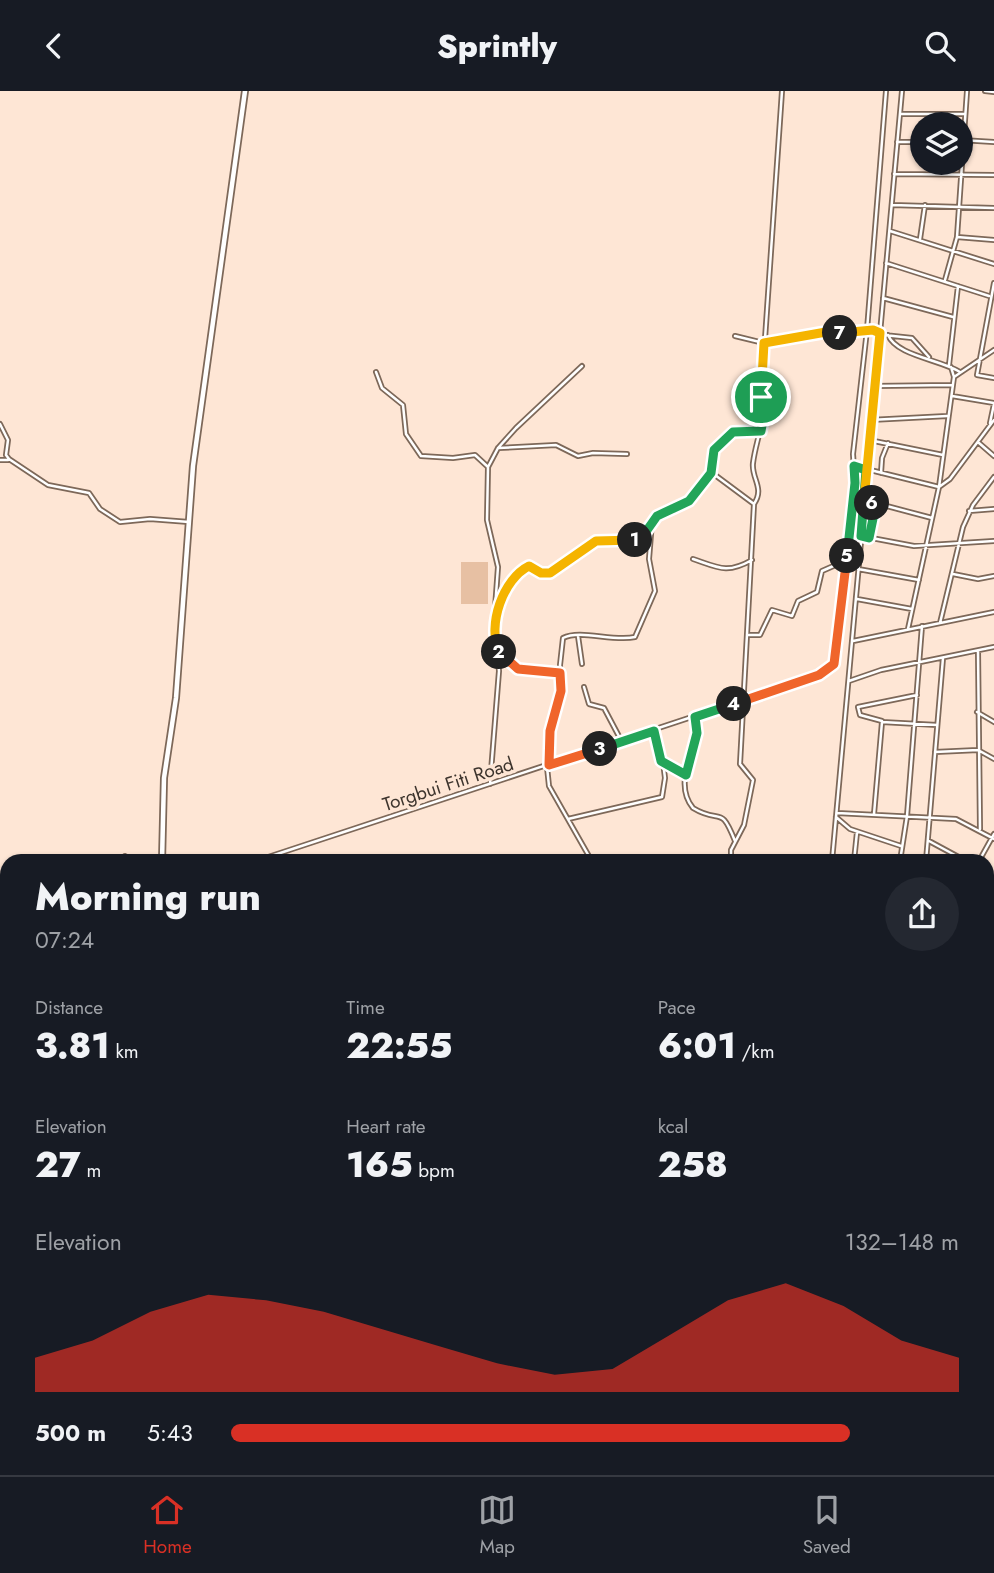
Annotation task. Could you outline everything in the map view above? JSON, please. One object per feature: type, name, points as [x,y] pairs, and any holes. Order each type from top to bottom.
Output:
[{"type":"street","points":[[162,854],[164,778],[176,698],[193,466],[245,91]]},
{"type":"street","points":[[732,854],[744,825],[753,780],[740,764],[754,505],[758,498],[759,482],[752,464],[764,414],[761,397],[764,343],[782,91]]},
{"type":"street","points":[[749,635],[760,635],[772,610],[792,616],[799,601],[817,592],[822,571],[847,560],[855,483],[856,418],[867,330],[886,91]]},
{"type":"street","points":[[833,854],[870,420],[902,91]]},
{"type":"street","points":[[965,112],[967,91]]},
{"type":"street","points":[[985,91],[994,92]]},
{"type":"street","points":[[900,114],[910,114]]},
{"type":"street","points":[[973,141],[994,142]]},
{"type":"street","points":[[897,142],[910,142]]},
{"type":"street","points":[[973,173],[994,174]]},
{"type":"street","points":[[894,174],[910,174]]},
{"type":"street","points":[[945,280],[957,237],[961,175]]},
{"type":"street","points":[[892,205],[994,208]]},
{"type":"street","points":[[920,239],[925,205]]},
{"type":"street","points":[[889,231],[994,264]]},
{"type":"street","points":[[957,237],[994,240]]},
{"type":"street","points":[[887,263],[989,296]]},
{"type":"street","points":[[994,283],[989,296],[977,375],[994,378]]},
{"type":"street","points":[[908,629],[939,487],[954,377],[950,366],[958,286]]},
{"type":"street","points":[[883,298],[953,317]]},
{"type":"street","points":[[735,336],[764,343],[826,332],[850,334],[867,330],[912,338],[929,357]]},
{"type":"street","points":[[888,335],[898,348],[929,357],[960,372]]},
{"type":"street","points":[[954,377],[994,351]]},
{"type":"street","points":[[490,785],[499,667],[494,622],[498,567],[487,520],[488,467],[498,448],[547,395],[582,366]]},
{"type":"street","points":[[376,372],[382,388],[403,405],[406,434],[421,456],[453,459],[475,456],[488,467]]},
{"type":"street","points":[[874,386],[952,386]]},
{"type":"street","points":[[951,396],[994,403],[990,426]]},
{"type":"street","points":[[870,420],[947,416]]},
{"type":"street","points":[[854,466],[939,487],[950,479],[994,420]]},
{"type":"street","points":[[0,424],[8,440],[6,454],[11,460],[48,485],[81,489],[89,493],[94,503],[115,521],[127,524],[141,520],[189,522]]},
{"type":"street","points":[[494,622],[506,589],[526,567],[550,573],[596,541],[638,540],[657,516],[689,501],[710,474],[714,450],[733,432],[761,431]]},
{"type":"street","points":[[869,440],[943,455]]},
{"type":"street","points":[[881,474],[882,458],[888,443]]},
{"type":"street","points":[[979,443],[994,456]]},
{"type":"street","points":[[498,448],[548,445],[559,446],[578,456],[593,453],[627,454]]},
{"type":"street","points":[[0,460],[11,460]]},
{"type":"street","points":[[710,474],[754,505]]},
{"type":"street","points":[[940,623],[958,544],[969,512],[994,477]]},
{"type":"street","points":[[864,500],[933,518]]},
{"type":"street","points":[[869,538],[876,504]]},
{"type":"street","points":[[969,512],[994,509]]},
{"type":"street","points":[[586,854],[549,786],[550,731],[561,691],[560,665],[564,638],[578,636],[626,639],[637,635],[655,591],[649,562],[651,526]]},
{"type":"street","points":[[861,536],[927,546],[994,541]]},
{"type":"street","points":[[693,559],[729,569],[737,569],[752,560]]},
{"type":"street","name":"Torgbui Fiti Road","points":[[278,854],[819,675],[834,664],[847,560]]},
{"type":"street","points":[[858,569],[919,580]]},
{"type":"street","points":[[953,574],[978,579],[994,576]]},
{"type":"street","points":[[856,599],[912,609]]},
{"type":"street","points":[[853,641],[994,612]]},
{"type":"street","points":[[900,854],[907,816],[922,626]]},
{"type":"street","points":[[578,636],[582,664]]},
{"type":"street","points":[[849,681],[881,670],[994,647]]},
{"type":"street","points":[[497,649],[510,665],[518,669],[554,670],[560,673]]},
{"type":"street","points":[[978,651],[980,829]]},
{"type":"street","points":[[927,854],[943,658]]},
{"type":"street","points":[[499,667],[510,665]]},
{"type":"street","points":[[554,670],[560,665]]},
{"type":"street","points":[[583,687],[589,704],[604,708],[622,741]]},
{"type":"street","points":[[917,695],[858,707],[860,715],[883,721],[937,725]]},
{"type":"street","points":[[977,712],[994,722]]},
{"type":"street","points":[[695,717],[697,733],[686,775],[689,803],[699,812],[723,819],[729,824],[735,842]]},
{"type":"street","points":[[874,814],[883,721]]},
{"type":"street","points":[[568,819],[662,797],[663,762],[654,731]]},
{"type":"street","points":[[935,752],[978,750],[994,759]]},
{"type":"street","points":[[663,762],[686,775]]},
{"type":"street","points":[[837,815],[874,814],[956,819],[993,837],[983,854]]},
{"type":"street","points":[[837,815],[857,832],[901,846]]},
{"type":"street","points":[[855,854],[857,832]]},
{"type":"street","points":[[928,840],[953,854]]},
{"type":"street","points":[[244,1475],[255,1475]]},
{"type":"shaded area","points":[[461,562],[488,562],[488,604],[461,604]]},
{"type":"route","points":[[761,397],[764,343],[831,331],[850,334],[873,330],[880,333],[864,500],[876,504],[869,538],[861,536],[864,505],[864,500],[864,496],[865,484],[866,470],[862,467],[854,466],[855,483],[843,604],[834,664],[819,675],[695,717],[697,733],[686,763],[686,775],[675,766],[661,761],[654,731],[549,765],[550,731],[562,685],[560,673],[554,670],[518,669],[508,663],[497,649],[494,622],[506,589],[526,567],[545,574],[550,573],[564,561],[601,539],[638,540],[657,516],[689,501],[711,473],[714,450],[727,441],[733,432],[761,431],[764,414],[761,397]]}]
